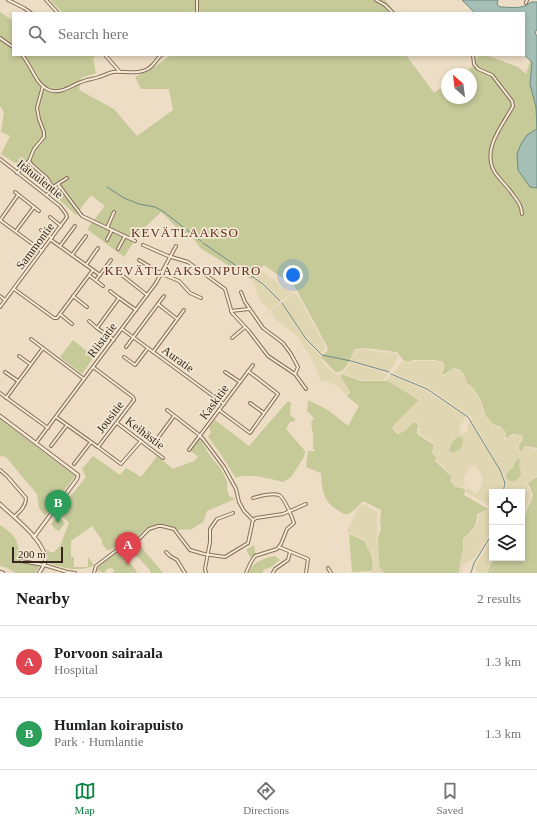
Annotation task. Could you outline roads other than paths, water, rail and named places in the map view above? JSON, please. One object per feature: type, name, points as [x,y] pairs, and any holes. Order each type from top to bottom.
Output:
[{"type":"street","points":[[8,0],[30,12]]},
{"type":"street","points":[[46,0],[57,12]]},
{"type":"street","points":[[196,12],[197,0]]},
{"type":"street","points":[[376,0],[385,5],[392,12]]},
{"type":"street","points":[[0,38],[12,46]]},
{"type":"street","points":[[23,56],[43,86],[50,91],[60,91],[82,81],[111,72],[134,73],[144,71],[150,68],[160,56]]},
{"type":"street","points":[[106,56],[120,72]]},
{"type":"street","points":[[473,56],[474,64],[478,69],[492,75],[512,102],[513,106],[495,137],[490,154],[494,171],[517,200],[522,208],[522,214]]},
{"type":"street","points":[[17,173],[29,161],[34,149],[44,137],[37,108],[43,86]]},
{"type":"street","name":"Itätuulentie","points":[[0,159],[60,206],[66,214]]},
{"type":"street","points":[[29,161],[46,178],[53,188]]},
{"type":"street","points":[[46,195],[67,178]]},
{"type":"street","points":[[58,184],[82,216],[135,241]]},
{"type":"street","points":[[14,192],[39,211]]},
{"type":"street","points":[[18,195],[0,220],[42,251]]},
{"type":"street","points":[[16,231],[34,207]]},
{"type":"street","points":[[107,228],[114,212]]},
{"type":"street","name":"Sammontie","points":[[0,307],[67,218],[66,214]]},
{"type":"street","points":[[50,217],[61,226]]},
{"type":"street","points":[[60,246],[75,226]]},
{"type":"street","points":[[41,230],[100,275]]},
{"type":"street","points":[[107,240],[112,230]]},
{"type":"street","points":[[72,255],[86,236]]},
{"type":"street","points":[[118,249],[125,236]]},
{"type":"street","points":[[144,245],[188,262],[225,290],[231,311],[268,356],[295,374],[306,389]]},
{"type":"street","name":"Riistatie","points":[[36,443],[162,274],[176,246]]},
{"type":"street","points":[[86,265],[98,248]]},
{"type":"street","points":[[96,280],[111,260]]},
{"type":"street","points":[[139,260],[162,274],[179,281],[190,293],[200,298]]},
{"type":"street","points":[[14,289],[54,318],[57,318],[93,270]]},
{"type":"street","points":[[89,276],[103,286]]},
{"type":"street","points":[[123,276],[147,295]]},
{"type":"street","points":[[110,291],[136,310]]},
{"type":"street","points":[[241,292],[250,309],[266,330],[283,343],[288,350],[298,367],[295,374]]},
{"type":"street","points":[[0,296],[5,300]]},
{"type":"street","points":[[73,296],[87,307]]},
{"type":"street","points":[[126,347],[164,296]]},
{"type":"street","points":[[97,328],[119,298]]},
{"type":"street","points":[[158,304],[177,319]]},
{"type":"street","points":[[231,311],[250,309]]},
{"type":"street","points":[[153,352],[184,310]]},
{"type":"street","points":[[60,314],[72,324]]},
{"type":"street","points":[[89,322],[114,340]]},
{"type":"street","points":[[232,338],[245,327]]},
{"type":"street","name":"Auratie","points":[[122,329],[224,404]]},
{"type":"street","points":[[31,339],[84,379]]},
{"type":"street","points":[[6,398],[43,348]]},
{"type":"street","points":[[124,357],[136,365],[148,348]]},
{"type":"street","points":[[19,356],[30,364]]},
{"type":"street","name":"Kaskitie","points":[[189,450],[253,365]]},
{"type":"street","name":"Jousitie","points":[[56,417],[98,447],[117,423],[134,398],[93,366]]},
{"type":"street","points":[[219,410],[250,433],[278,394],[248,371]]},
{"type":"street","points":[[5,372],[18,382]]},
{"type":"street","points":[[225,372],[240,382]]},
{"type":"street","points":[[0,393],[48,428]]},
{"type":"street","points":[[250,403],[264,413]]},
{"type":"street","points":[[167,410],[200,435],[224,467],[236,489],[241,506],[253,520]]},
{"type":"street","points":[[0,416],[78,475],[77,479],[34,537]]},
{"type":"street","points":[[156,439],[174,416]]},
{"type":"street","name":"Keihästie","points":[[117,423],[163,458]]},
{"type":"street","points":[[51,446],[67,425]]},
{"type":"street","points":[[98,447],[121,464],[140,441]]},
{"type":"street","points":[[74,464],[91,442]]},
{"type":"street","points":[[0,470],[26,498],[24,507],[14,517]]},
{"type":"street","points":[[246,573],[255,556],[275,551],[279,547],[287,529],[294,523],[282,497],[278,494],[253,498]]},
{"type":"street","points":[[0,504],[34,537],[44,552],[44,565],[38,573]]},
{"type":"street","points":[[253,520],[256,518],[277,516],[306,504]]},
{"type":"street","points":[[206,573],[205,569],[210,542],[210,529],[217,519],[232,513]]},
{"type":"street","points":[[94,573],[96,566],[117,550],[137,541],[149,529],[158,526],[174,529],[190,550],[194,552],[225,558],[245,546],[249,541],[253,520]]},
{"type":"street","points":[[279,547],[308,558],[306,573]]},
{"type":"street","points":[[166,552],[177,560],[185,573]]},
{"type":"street","points":[[273,573],[275,568],[288,560],[290,552]]},
{"type":"street","points":[[21,560],[75,573]]},
{"type":"street","points":[[328,568],[331,573]]},
{"type":"water","points":[[462,0],[498,0],[497,4],[500,7],[512,8],[528,5],[531,2],[537,2],[537,29],[535,33],[537,36],[537,129],[536,107],[530,84],[532,62],[525,56],[525,12],[474,12]]},
{"type":"water","points":[[537,129],[537,188],[530,187],[518,170],[517,154],[527,135]]},
{"type":"waterway","points":[[107,187],[124,198],[139,204],[155,207],[164,212],[201,241]]},
{"type":"waterway","points":[[203,243],[263,284],[280,301]]},
{"type":"waterway","points":[[282,303],[306,339],[322,355],[351,361],[389,372]]},
{"type":"waterway","points":[[391,374],[427,389],[468,417],[500,470],[505,483],[504,489]]},
{"type":"waterway","points":[[471,573],[474,563],[489,539]]},
{"type":"place","name":"Humlan koirapuisto","points":[[58,523]]},
{"type":"place","name":"Porvoon sairaala","points":[[128,565]]},
{"type":"district","name":"KEVÄTLAAKSO","points":[[185,232]]},
{"type":"district","name":"KEVÄTLAAKSONPURO","points":[[183,270]]}]
